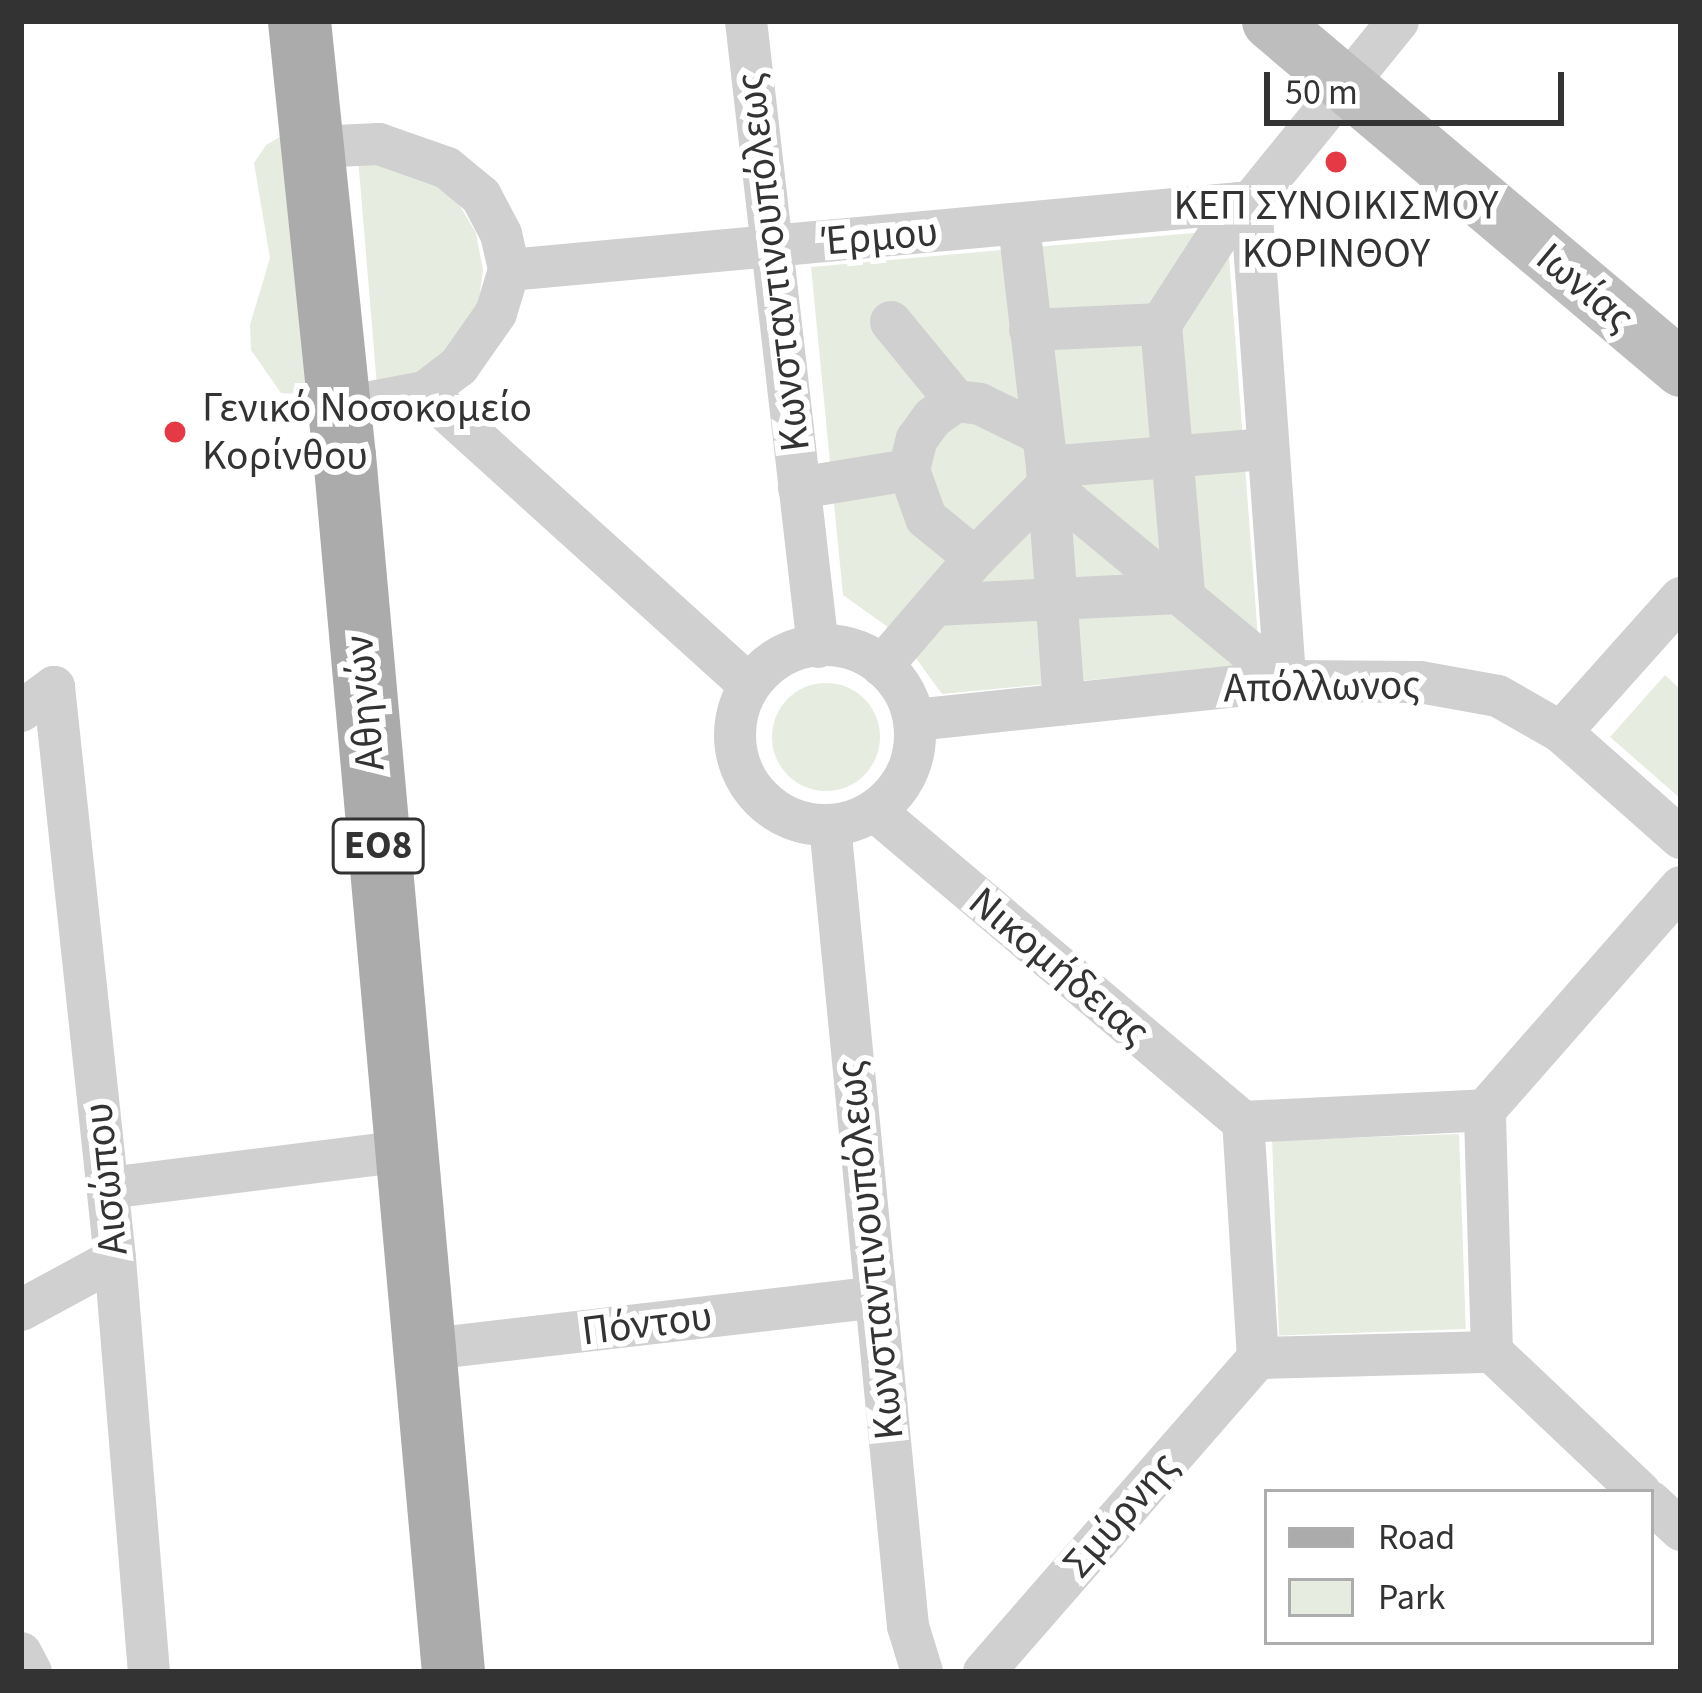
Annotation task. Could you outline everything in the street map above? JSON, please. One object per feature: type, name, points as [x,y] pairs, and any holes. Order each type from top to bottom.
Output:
[{"type":"main road","name":"Αθηνών","points":[[299,21],[339,408],[453,1672]]},
{"type":"street","name":"Κωνσταντινουπόλεως","points":[[746,21],[818,646]]},
{"type":"street","name":"Ιωνίας","points":[[1270,21],[1681,368]]},
{"type":"street","points":[[1184,592],[1176,456],[1161,324],[1245,203],[1398,21]]},
{"type":"street","points":[[314,147],[379,144],[447,168],[481,196],[501,234],[509,270],[482,338],[459,366],[425,392],[339,408]]},
{"type":"street","points":[[1245,203],[1285,681]]},
{"type":"street","name":"Έρμου","points":[[509,270],[1245,203]]},
{"type":"street","points":[[1018,225],[1046,462],[1064,704]]},
{"type":"street","points":[[891,322],[956,401]]},
{"type":"street","points":[[1030,330],[1161,324]]},
{"type":"street","points":[[425,392],[749,685]]},
{"type":"street","points":[[975,558],[926,518],[908,470],[917,439],[932,418],[956,401],[980,404],[1285,681]]},
{"type":"street","points":[[1046,462],[1267,449]]},
{"type":"street","points":[[882,666],[975,558],[1046,462]]},
{"type":"street","points":[[799,488],[908,470]]},
{"type":"street","points":[[935,605],[1184,592]]},
{"type":"street","points":[[1561,732],[1681,598]]},
{"type":"street","points":[[818,646],[866,653],[905,693],[915,720],[908,771],[874,811],[830,825],[802,823],[755,792],[734,740],[737,711],[749,685],[787,653],[818,646]]},
{"type":"street","name":"Απόλλωνος","points":[[915,720],[1285,681],[1440,685],[1498,696],[1561,732],[1681,838]]},
{"type":"street","name":"Αισώπου","points":[[38,699],[108,1188],[149,1672]]},
{"type":"street","name":"Νικομήδειας","points":[[874,811],[1243,1122]]},
{"type":"street","name":"Κωνσταντινουπόλεως","points":[[830,825],[908,1626],[922,1672]]},
{"type":"street","points":[[1492,1352],[1485,1110],[1681,887]]},
{"type":"street","points":[[1485,1110],[1243,1122],[1258,1358],[1492,1352],[1637,1489]]},
{"type":"street","points":[[108,1188],[404,1151]]},
{"type":"street","points":[[21,1310],[115,1259]]},
{"type":"street","name":"Πόντου","points":[[421,1350],[873,1298]]},
{"type":"street","name":"Σμύρνης","points":[[984,1672],[1258,1358]]},
{"type":"street","points":[[1654,1505],[1681,1531]]},
{"type":"street","points":[[21,1654],[31,1672]]},
{"type":"green space","points":[[283,135],[319,388],[303,395],[281,393],[251,350],[250,325],[270,258],[254,163],[266,145]]},
{"type":"green space","points":[[358,158],[430,176],[457,201],[476,233],[483,270],[478,307],[433,368],[377,386]]},
{"type":"green space","points":[[1227,230],[1260,664],[942,694],[899,635],[843,595],[811,267]]},
{"type":"green space","points":[[1665,675],[1681,690],[1681,799],[1610,737]]},
{"type":"green space","points":[[826,683],[847,687],[864,699],[876,716],[880,737],[876,758],[864,775],[847,787],[826,791],[805,787],[788,775],[776,758],[772,737],[776,716],[788,699],[805,687]]},
{"type":"green space","points":[[1459,1134],[1466,1329],[1279,1335],[1272,1141]]},
{"type":"place","name":"ΚΕΠ ΣΥΝΟΙΚΙΣΜΟΥ ΚΟΡΙΝΘΟΥ","points":[[1336,162]]},
{"type":"place","name":"Γενικό Νοσοκομείο Κορίνθου","points":[[175,432]]}]
